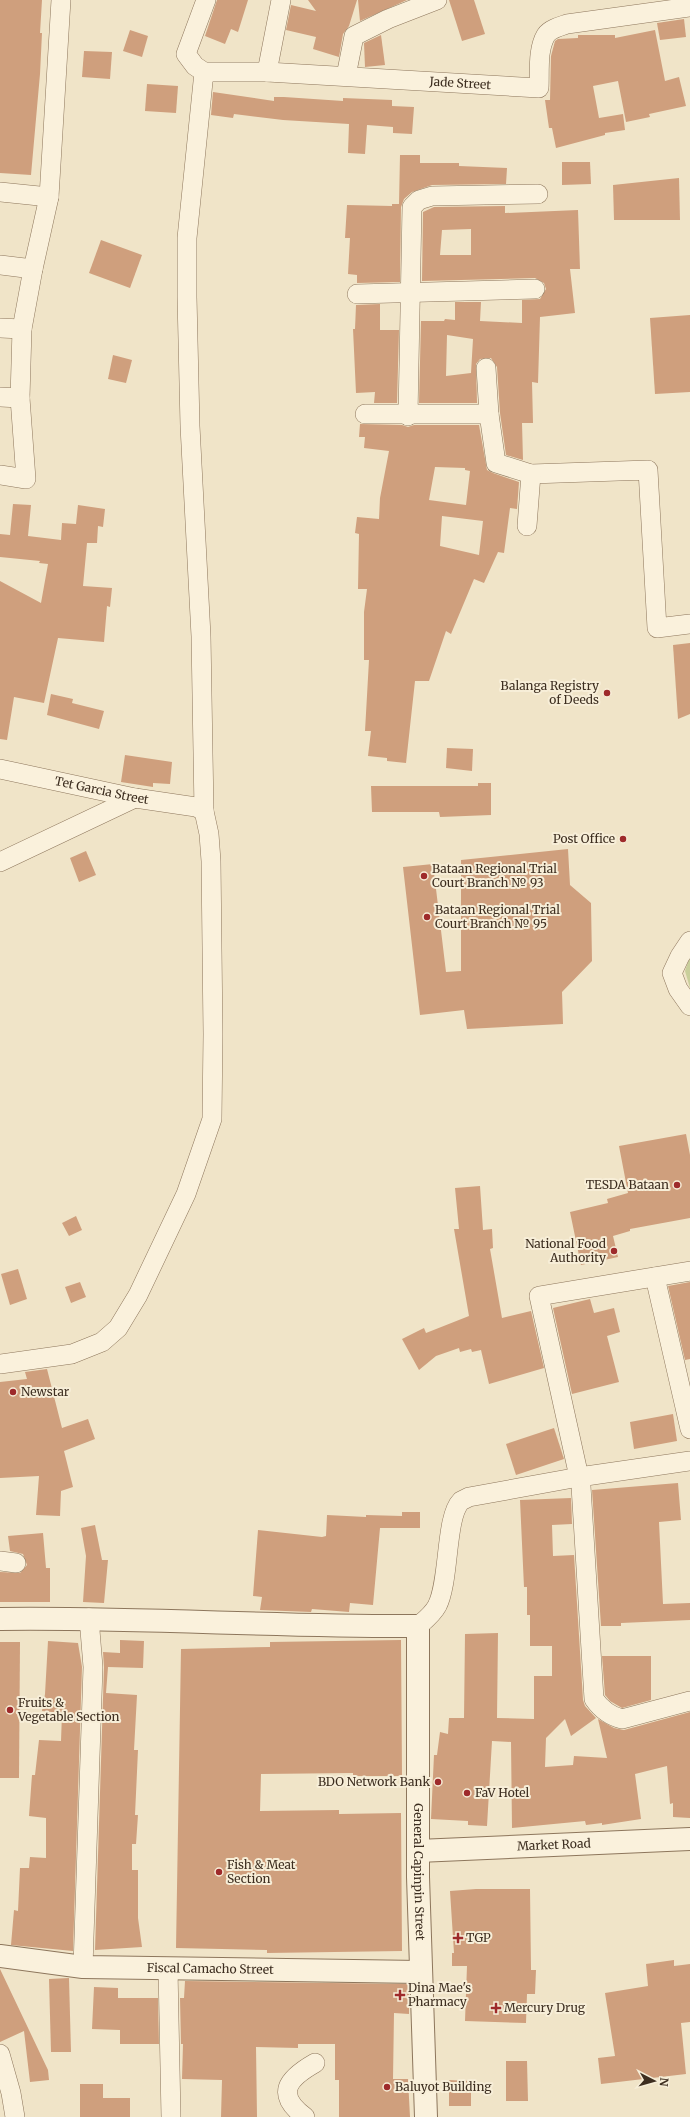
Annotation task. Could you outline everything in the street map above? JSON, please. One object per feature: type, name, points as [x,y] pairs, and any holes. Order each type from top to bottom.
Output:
[{"type":"street","points":[[0,475],[26,479],[20,398],[22,329],[33,269],[49,197],[61,0]]},
{"type":"street","points":[[0,1364],[72,1354],[102,1342],[118,1328],[138,1295],[186,1194],[212,1119],[213,1034],[211,861],[210,834],[204,811],[201,636],[190,426],[187,297],[187,238],[204,72],[195,66],[186,54],[206,0]]},
{"type":"street","points":[[267,72],[281,0]]},
{"type":"street","points":[[346,76],[354,36],[388,19],[437,0]]},
{"type":"street","name":"Jade Street","points":[[204,72],[267,72],[540,88],[540,57],[546,35],[556,27],[567,24],[690,7]]},
{"type":"street","points":[[0,192],[49,197]]},
{"type":"street","points":[[408,416],[412,207],[419,200],[432,196],[538,194]]},
{"type":"street","points":[[0,265],[33,269]]},
{"type":"street","points":[[357,294],[535,289]]},
{"type":"street","points":[[0,328],[22,329]]},
{"type":"street","points":[[486,368],[489,414],[496,463],[531,474],[648,470],[657,628],[690,624]]},
{"type":"street","points":[[0,397],[20,398]]},
{"type":"street","points":[[365,414],[408,416],[489,414]]},
{"type":"street","points":[[527,526],[531,474]]},
{"type":"street","name":"Tet Garcia Street","points":[[0,769],[135,798],[196,807],[204,811]]},
{"type":"street","points":[[0,862],[135,798]]},
{"type":"street","points":[[690,941],[680,956],[672,973],[678,989],[690,1006]]},
{"type":"street","points":[[690,1271],[539,1296],[581,1486],[594,1699],[599,1706],[613,1717],[622,1719],[690,1702]]},
{"type":"street","points":[[655,1277],[690,1429]]},
{"type":"street","points":[[0,1619],[89,1618],[345,1627],[418,1626],[438,1605],[444,1584],[454,1513],[461,1501],[469,1497],[579,1476],[690,1461]]},
{"type":"street","points":[[83,1967],[94,1667],[89,1618]]},
{"type":"street","name":"General Capinpin Street","points":[[418,1626],[418,1851],[420,1972],[426,2117]]},
{"type":"street","name":"Market Road","points":[[418,1851],[690,1839]]},
{"type":"street","name":"Fiscal Camacho Street","points":[[0,1956],[83,1967],[420,1972]]},
{"type":"street","points":[[168,1969],[171,2117]]},
{"type":"street","points":[[0,2054],[6,2094],[15,2117]]},
{"type":"street","points":[[305,2117],[295,2109],[288,2098],[289,2089],[291,2080],[300,2072],[315,2063]]},
{"type":"green space","points":[[690,956],[690,988],[685,971]]},
{"type":"building","points":[[0,0],[42,0],[40,74],[31,175],[0,173]]},
{"type":"building","points":[[217,0],[248,0],[238,32],[231,29],[225,44],[205,36]]},
{"type":"building","points":[[308,0],[357,0],[349,26],[343,34],[339,57],[313,49],[316,37],[286,30],[291,5],[316,11]]},
{"type":"building","points":[[358,0],[407,0],[360,21]]},
{"type":"building","points":[[449,0],[474,0],[485,34],[462,41]]},
{"type":"building","points":[[684,19],[686,37],[660,40],[657,23]]},
{"type":"building","points":[[130,30],[148,36],[142,57],[123,51]]},
{"type":"building","points":[[655,30],[665,81],[679,77],[686,106],[649,114],[650,117],[626,122],[618,81],[593,86],[599,118],[623,114],[625,130],[605,133],[605,135],[556,148],[552,128],[549,128],[545,100],[550,100],[551,56],[555,41],[558,39],[578,38],[578,35],[615,35],[615,38]]},
{"type":"building","points":[[381,35],[385,65],[365,67],[364,43]]},
{"type":"building","points":[[84,51],[112,52],[110,79],[82,77]]},
{"type":"building","points":[[147,84],[178,86],[176,113],[145,111]]},
{"type":"building","points":[[213,92],[274,101],[274,97],[343,101],[343,98],[392,100],[392,106],[414,107],[412,134],[393,133],[393,127],[367,125],[365,154],[348,153],[349,124],[283,120],[234,114],[233,118],[211,115]]},
{"type":"building","points":[[400,155],[420,155],[420,163],[459,163],[459,166],[507,168],[506,184],[432,185],[412,192],[404,199],[401,207],[400,282],[357,283],[357,275],[348,274],[350,238],[345,238],[347,205],[392,206],[392,204],[399,204]]},
{"type":"building","points":[[562,162],[590,162],[591,184],[562,185]]},
{"type":"building","points":[[679,178],[680,220],[614,220],[613,185]]},
{"type":"building","points":[[505,206],[505,213],[578,210],[580,269],[570,269],[575,313],[540,317],[538,383],[532,382],[533,423],[522,423],[523,460],[506,455],[500,413],[497,367],[491,358],[480,359],[476,364],[477,403],[419,403],[421,321],[444,321],[445,319],[455,320],[455,302],[481,302],[480,321],[522,323],[522,300],[540,299],[546,289],[544,283],[535,278],[422,281],[423,212],[434,207]],"holes":[[[471,229],[471,255],[440,255],[442,230]],[[447,335],[473,339],[471,373],[446,376]]]},
{"type":"building","points":[[101,240],[142,255],[130,288],[89,273]]},
{"type":"building","points":[[380,304],[380,330],[399,330],[397,403],[374,403],[375,392],[356,393],[353,329],[355,329],[356,305]]},
{"type":"building","points":[[690,315],[690,392],[655,394],[650,318]]},
{"type":"building","points":[[113,355],[132,360],[126,383],[108,379]]},
{"type":"building","points":[[360,424],[402,425],[408,427],[414,425],[479,425],[487,470],[519,482],[517,509],[510,508],[504,553],[498,552],[484,583],[474,579],[451,634],[446,631],[429,681],[415,681],[406,763],[387,761],[387,758],[368,756],[371,731],[365,731],[369,660],[364,660],[364,612],[367,589],[358,589],[359,534],[355,533],[357,517],[379,519],[380,498],[389,451],[364,448],[365,437],[359,437]],"holes":[[[435,467],[465,468],[465,470],[470,471],[466,505],[429,500]],[[442,516],[483,521],[479,555],[440,546]]]},
{"type":"building","points":[[13,504],[31,505],[28,536],[61,540],[62,523],[76,524],[78,505],[105,509],[103,527],[98,526],[97,543],[87,543],[83,586],[112,588],[110,607],[107,606],[104,642],[58,638],[44,703],[14,697],[7,740],[0,739],[0,581],[41,603],[48,564],[39,563],[40,561],[0,557],[0,534],[10,535]]},
{"type":"building","points":[[690,643],[690,714],[678,719],[673,645]]},
{"type":"building","points":[[51,694],[73,699],[72,703],[104,711],[99,729],[47,715]]},
{"type":"building","points":[[447,748],[473,749],[472,771],[446,768]]},
{"type":"building","points":[[125,755],[172,762],[170,784],[153,783],[153,787],[121,782]]},
{"type":"building","points":[[478,783],[491,783],[491,815],[440,817],[439,812],[372,812],[371,786],[478,786]]},
{"type":"building","points":[[568,849],[570,885],[591,903],[592,961],[562,992],[563,1024],[467,1029],[464,1010],[420,1015],[403,867],[433,864],[446,972],[461,971],[461,860]]},
{"type":"building","points":[[86,851],[96,875],[79,882],[70,858]]},
{"type":"building","points":[[686,1134],[690,1155],[690,1218],[630,1229],[630,1231],[613,1236],[618,1257],[581,1265],[570,1212],[608,1203],[607,1199],[628,1193],[619,1146]]},
{"type":"building","points":[[480,1186],[483,1230],[492,1229],[493,1248],[490,1249],[502,1318],[531,1311],[544,1368],[489,1384],[481,1350],[472,1352],[471,1349],[460,1352],[459,1348],[436,1356],[419,1370],[402,1339],[424,1328],[426,1333],[469,1316],[454,1229],[459,1229],[455,1188]]},
{"type":"building","points":[[76,1216],[82,1230],[69,1236],[62,1223]]},
{"type":"building","points":[[18,1269],[27,1299],[10,1305],[1,1274]]},
{"type":"building","points":[[80,1282],[86,1297],[71,1303],[65,1287]]},
{"type":"building","points":[[690,1282],[690,1359],[685,1360],[668,1286]]},
{"type":"building","points":[[590,1299],[594,1313],[614,1308],[620,1332],[607,1336],[619,1382],[572,1394],[553,1308]]},
{"type":"building","points":[[47,1369],[62,1428],[88,1419],[95,1439],[64,1451],[73,1487],[61,1491],[60,1516],[36,1515],[39,1476],[0,1478],[0,1382],[27,1379],[25,1372]]},
{"type":"building","points":[[673,1414],[677,1441],[634,1449],[630,1422]]},
{"type":"building","points":[[554,1428],[564,1459],[516,1475],[506,1444]]},
{"type":"building","points":[[678,1483],[681,1520],[659,1522],[663,1604],[690,1603],[690,1620],[621,1623],[621,1626],[601,1626],[592,1490]]},
{"type":"building","points":[[571,1498],[572,1524],[552,1525],[553,1556],[574,1555],[583,1700],[585,1706],[596,1718],[571,1736],[565,1719],[546,1738],[545,1767],[573,1765],[574,1756],[607,1758],[598,1719],[614,1728],[624,1730],[690,1712],[690,1818],[673,1817],[673,1803],[670,1804],[667,1766],[635,1774],[641,1819],[602,1825],[602,1823],[586,1825],[585,1821],[512,1828],[511,1742],[492,1741],[487,1826],[468,1825],[468,1821],[431,1819],[434,1755],[437,1755],[440,1732],[448,1734],[449,1718],[464,1718],[465,1634],[498,1633],[497,1718],[534,1719],[534,1676],[552,1676],[552,1646],[530,1646],[530,1615],[527,1615],[527,1587],[524,1587],[520,1500]]},
{"type":"building","points":[[402,1512],[420,1512],[420,1528],[380,1528],[373,1605],[350,1603],[349,1612],[312,1609],[311,1612],[260,1610],[262,1597],[253,1596],[258,1530],[322,1537],[326,1536],[327,1515],[366,1517],[366,1515],[402,1516]]},
{"type":"building","points":[[95,1525],[102,1560],[108,1560],[104,1603],[83,1602],[86,1556],[81,1528]]},
{"type":"building","points":[[43,1533],[46,1568],[50,1568],[50,1602],[0,1602],[0,1572],[20,1573],[27,1565],[23,1554],[10,1551],[8,1536]]},
{"type":"building","points":[[120,1640],[144,1641],[143,1668],[108,1667],[106,1693],[137,1695],[134,1750],[138,1750],[135,1815],[138,1815],[136,1844],[132,1844],[132,1870],[138,1870],[138,1918],[142,1947],[95,1950],[104,1667],[103,1652],[120,1653]]},
{"type":"building","points":[[401,1640],[402,1776],[353,1776],[353,1773],[261,1774],[260,1811],[339,1810],[339,1814],[401,1813],[402,1951],[267,1953],[267,1950],[176,1948],[181,1649],[270,1647],[270,1642]]},
{"type":"building","points":[[48,1641],[78,1643],[82,1667],[73,1951],[11,1945],[14,1910],[18,1911],[20,1868],[29,1868],[30,1857],[46,1858],[46,1818],[29,1816],[32,1775],[35,1775],[39,1740],[61,1741],[62,1713],[42,1711],[45,1694]]},
{"type":"building","name":"Fruits & Vegetable Section","points":[[0,1642],[20,1642],[19,1778],[0,1778]]},
{"type":"building","points":[[602,1656],[651,1656],[651,1700],[622,1708],[610,1701],[605,1695]]},
{"type":"building","points":[[476,1889],[530,1889],[531,1970],[536,1970],[535,1994],[527,1994],[526,2023],[465,2021],[467,1966],[452,1966],[452,1953],[454,1953],[450,1891]]},
{"type":"building","points":[[674,1960],[674,1966],[690,1964],[690,2022],[681,2023],[686,2074],[601,2084],[598,2058],[615,2056],[605,1993],[648,1986],[646,1964]]},
{"type":"building","points":[[0,1969],[48,2070],[49,2080],[30,2082],[24,2031],[0,2042]]},
{"type":"building","points":[[69,1978],[71,2052],[51,2052],[49,1979]]},
{"type":"building","points":[[185,1981],[409,1984],[409,2014],[394,2013],[393,2079],[408,2079],[410,2117],[339,2117],[339,2080],[335,2080],[335,2044],[298,2044],[298,2048],[256,2047],[257,2117],[221,2117],[222,2080],[182,2079],[183,2044],[181,2044],[180,1998],[184,1998]]},
{"type":"building","points":[[94,1987],[118,1988],[118,1998],[158,1998],[159,2044],[120,2044],[120,2030],[92,2029]]},
{"type":"building","points":[[506,2061],[527,2061],[528,2101],[506,2101]]},
{"type":"building","points":[[449,2080],[471,2081],[471,2106],[449,2106]]},
{"type":"building","points":[[80,2084],[103,2084],[103,2098],[130,2098],[130,2117],[80,2117]]},
{"type":"place","name":"Balanga Registry of Deeds","points":[[607,693]]},
{"type":"place","name":"Post Office","points":[[623,839]]},
{"type":"place","name":"Bataan Regional Trial Court Branch № 93","points":[[424,876]]},
{"type":"place","name":"Bataan Regional Trial Court Branch № 95","points":[[427,917]]},
{"type":"place","name":"TESDA Bataan","points":[[677,1185]]},
{"type":"place","name":"National Food Authority","points":[[614,1251]]},
{"type":"place","name":"Newstar","points":[[13,1392]]},
{"type":"place","name":"Fruits & Vegetable Section","points":[[10,1710]]},
{"type":"place","name":"BDO Network Bank","points":[[438,1782]]},
{"type":"place","name":"FaV Hotel","points":[[467,1793]]},
{"type":"place","name":"Fish & Meat Section","points":[[219,1872]]},
{"type":"place","name":"TGP","points":[[458,1938]]},
{"type":"place","name":"Dina Mae's Pharmacy","points":[[400,1995]]},
{"type":"place","name":"Mercury Drug","points":[[496,2008]]},
{"type":"place","name":"Baluyot Building","points":[[387,2087]]}]
